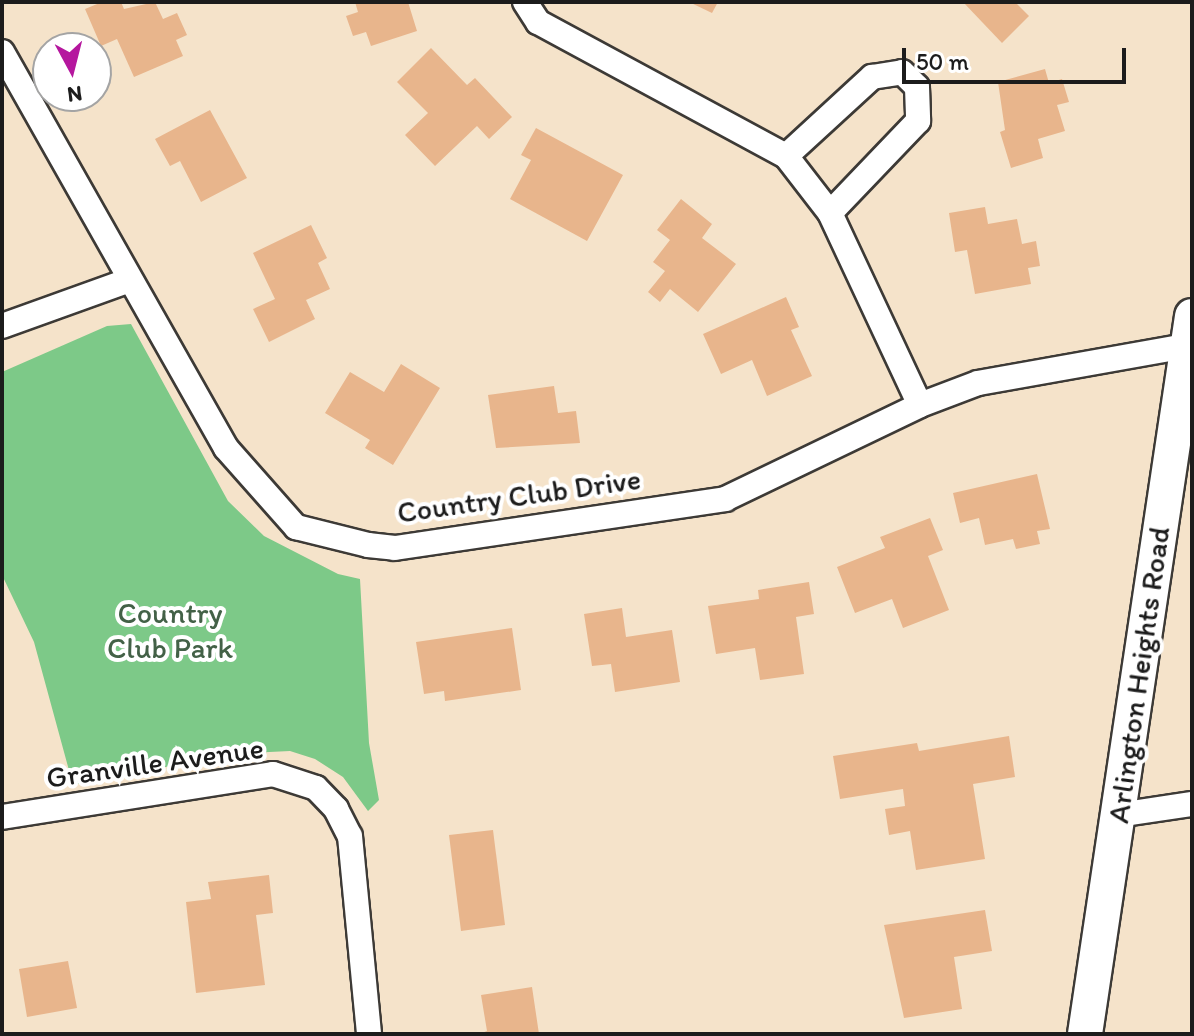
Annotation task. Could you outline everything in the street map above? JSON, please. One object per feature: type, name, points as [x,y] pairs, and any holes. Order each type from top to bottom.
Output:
[{"type":"street","points":[[525,2],[538,22],[786,156],[830,213],[920,405]]},
{"type":"street","name":"Country Club Drive","points":[[2,52],[127,281],[226,448],[296,527],[368,545],[395,548],[725,499],[920,405],[978,383],[1191,336]]},
{"type":"street","points":[[786,156],[872,77],[902,72],[917,87],[918,121],[830,213]]},
{"type":"street","points":[[2,326],[127,281]]},
{"type":"street","name":"Arlington Heights Road","points":[[1085,1034],[1191,336]]},
{"type":"street","name":"Granville Avenue","points":[[2,817],[273,774],[316,788],[336,809],[350,836],[369,1034]]},
{"type":"street","points":[[1118,815],[1192,804]]},
{"type":"green space","name":"Country Club Park","points":[[131,324],[228,501],[264,536],[338,574],[360,579],[369,743],[379,800],[368,811],[343,777],[315,759],[290,751],[232,754],[73,785],[34,642],[2,575],[2,372],[107,326]]},
{"type":"building","points":[[102,2],[121,2],[124,9],[155,2],[163,19],[177,13],[187,35],[176,40],[183,56],[134,77],[117,39],[112,41],[112,32],[95,32],[85,9]]},
{"type":"building","points":[[355,2],[408,2],[417,31],[371,46],[366,32],[353,36],[346,16],[358,12]]},
{"type":"building","points":[[689,2],[718,2],[712,13]]},
{"type":"building","points":[[963,2],[1015,2],[1029,16],[1002,43]]},
{"type":"building","points":[[431,48],[467,85],[475,78],[512,117],[489,139],[477,126],[435,166],[405,135],[428,113],[397,82]]},
{"type":"building","points":[[1045,69],[1049,83],[1062,79],[1069,102],[1057,105],[1065,131],[1038,139],[1043,158],[1011,168],[1000,132],[1005,130],[998,82]]},
{"type":"building","points":[[210,110],[247,178],[201,202],[180,161],[170,166],[155,139]]},
{"type":"building","points":[[536,128],[623,175],[587,241],[510,199],[531,160],[521,155]]},
{"type":"building","points":[[681,199],[712,224],[702,238],[736,264],[698,312],[670,289],[660,302],[648,292],[665,271],[653,262],[670,240],[657,230]]},
{"type":"building","points":[[985,207],[988,224],[1017,219],[1022,244],[1036,241],[1040,266],[1028,268],[1031,284],[975,294],[967,250],[955,252],[949,213]]},
{"type":"building","points":[[311,225],[327,258],[318,263],[330,289],[306,300],[315,319],[269,342],[253,309],[275,299],[253,253]]},
{"type":"building","points":[[786,297],[799,327],[791,330],[812,376],[767,396],[752,360],[721,374],[703,334]]},
{"type":"building","points":[[401,364],[440,388],[393,465],[365,448],[370,440],[325,413],[350,372],[384,392]]},
{"type":"building","points":[[554,386],[558,413],[576,411],[580,443],[496,448],[488,395]]},
{"type":"building","points":[[1037,474],[1050,529],[1037,531],[1040,544],[1016,549],[1013,539],[985,545],[979,518],[960,523],[953,493]]},
{"type":"building","points":[[930,518],[943,550],[928,556],[949,610],[903,628],[892,599],[855,613],[837,567],[885,548],[880,537]]},
{"type":"building","points":[[809,582],[814,614],[796,617],[804,674],[760,680],[755,648],[716,654],[708,606],[759,599],[758,590]]},
{"type":"building","points":[[622,608],[626,637],[672,630],[680,682],[615,692],[611,664],[592,666],[584,614]]},
{"type":"building","points":[[512,628],[521,690],[445,701],[444,691],[424,694],[416,642]]},
{"type":"building","points":[[1009,736],[1015,777],[973,784],[985,859],[916,870],[910,831],[889,835],[885,809],[905,806],[903,789],[840,799],[833,756],[917,743],[919,751]]},
{"type":"building","points":[[493,830],[505,925],[461,931],[449,835]]},
{"type":"building","points":[[269,875],[273,913],[256,915],[265,985],[196,993],[186,902],[211,899],[208,882]]},
{"type":"building","points":[[985,910],[992,951],[954,957],[962,1009],[904,1018],[884,925]]},
{"type":"building","points":[[68,961],[77,1008],[27,1017],[19,969]]},
{"type":"building","points":[[532,987],[539,1034],[479,1034],[487,1031],[481,995]]}]
